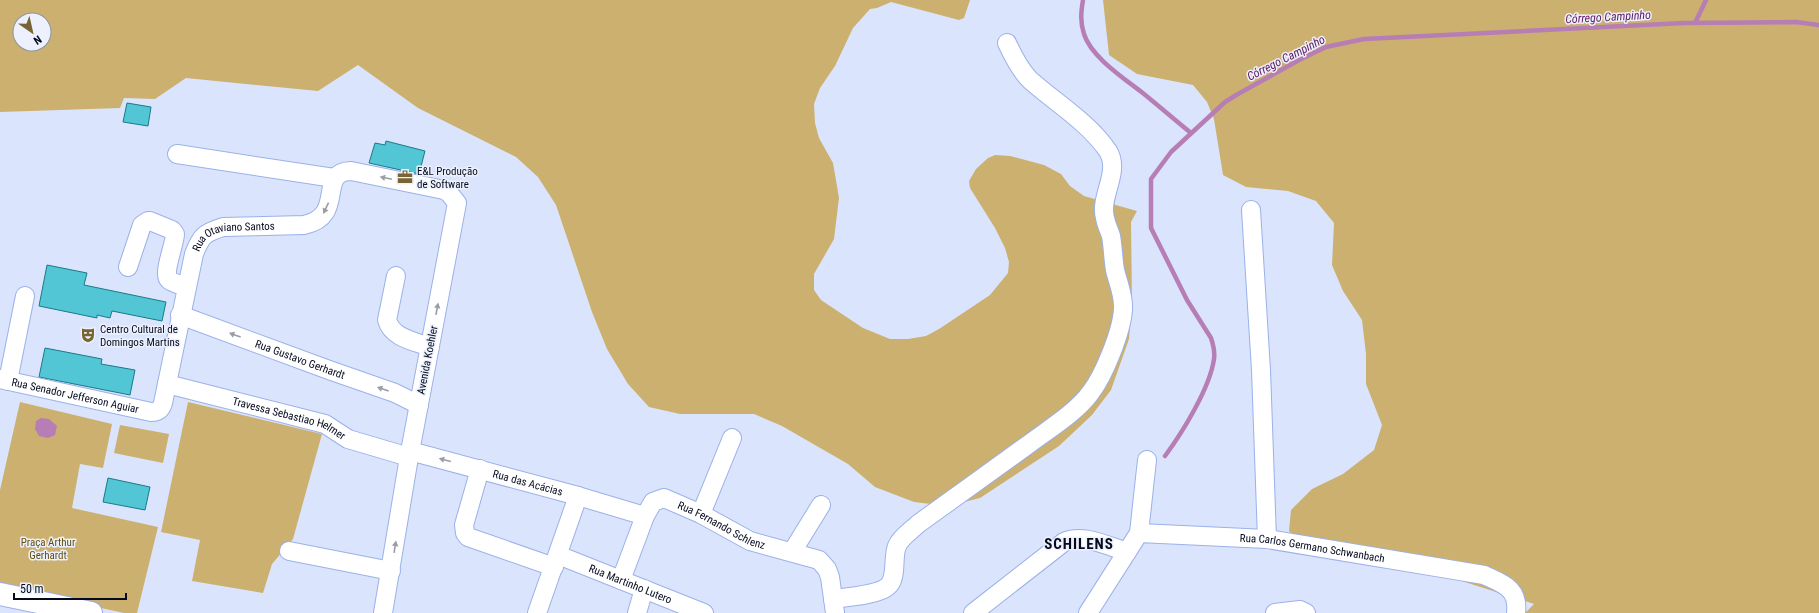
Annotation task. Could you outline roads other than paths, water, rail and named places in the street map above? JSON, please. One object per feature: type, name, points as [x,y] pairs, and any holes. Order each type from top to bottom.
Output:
[{"type":"main road","points":[[0,594],[26,606],[91,613]]},
{"type":"street","points":[[834,606],[889,587],[892,582],[897,546],[904,536],[918,524],[1041,435],[1077,407],[1091,393],[1102,374],[1120,326],[1123,308],[1121,291],[1115,270],[1111,236],[1103,210],[1111,174],[1111,161],[1108,152],[1091,132],[1060,103],[1030,79],[1014,58],[1007,43]]},
{"type":"street","points":[[177,154],[334,178]]},
{"type":"street","name":"Avenida Koehler","points":[[334,178],[344,171],[366,174],[444,190],[449,193],[457,203],[410,454],[391,571],[382,613]]},
{"type":"street","name":"Rua Otaviano Santos","points":[[150,412],[155,412],[162,408],[186,287],[194,254],[200,239],[214,230],[224,227],[304,225],[314,223],[320,219],[327,210],[334,178]]},
{"type":"street","points":[[1251,210],[1261,370],[1267,539]]},
{"type":"street","points":[[128,266],[142,225],[150,221],[172,230],[175,234],[166,270],[167,277],[169,280],[186,287]]},
{"type":"street","points":[[396,276],[387,320],[389,326],[399,336],[430,347]]},
{"type":"street","points":[[4,380],[25,296]]},
{"type":"street","name":"Rua Gustavo Gerhardt","points":[[180,315],[395,393],[419,405]]},
{"type":"street","name":"Rua Senador Jefferson Aguiar","points":[[4,380],[150,412]]},
{"type":"street","name":"Travessa Sebastiao Helmer","points":[[167,384],[325,424],[348,439],[410,454]]},
{"type":"street","points":[[701,514],[732,438]]},
{"type":"street","name":"Rua das Acácias","points":[[410,454],[480,470],[578,496],[644,516]]},
{"type":"street","points":[[1088,613],[1139,533],[1147,460]]},
{"type":"street","name":"Rua Martinho Lutero","points":[[480,470],[464,525],[465,532],[468,537],[621,580],[704,613]]},
{"type":"street","points":[[538,613],[578,496]]},
{"type":"street","name":"Rua Fernando Schlenz","points":[[621,580],[644,516],[653,502],[664,498],[701,514],[750,541],[811,557],[824,564],[830,577],[834,606]]},
{"type":"street","points":[[792,552],[821,504]]},
{"type":"street","name":"Rua Carlos Germano Schwanbach","points":[[1139,533],[1267,539],[1484,575],[1507,586],[1514,593],[1517,605],[1516,613]]},
{"type":"street","points":[[973,613],[1064,542],[1070,539],[1080,538],[1127,552]]},
{"type":"street","points":[[289,551],[391,571]]},
{"type":"street","points":[[637,613],[644,589]]},
{"type":"street","points":[[1275,613],[1300,610],[1306,613]]},
{"type":"waterway","points":[[1083,0],[1081,17],[1083,30],[1088,43],[1094,51],[1110,67],[1191,133]]},
{"type":"waterway","points":[[1695,23],[1706,0]]},
{"type":"waterway","name":"Córrego Campinho","points":[[1165,456],[1187,423],[1201,396],[1211,371],[1214,354],[1211,338],[1187,300],[1151,228],[1151,179],[1171,152],[1225,102],[1301,59],[1326,47],[1364,39],[1684,23],[1796,22],[1819,25]]},
{"type":"place","name":"E&L Produção de Software","points":[[405,177]]},
{"type":"place","name":"Centro Cultural de Domingos Martins","points":[[88,335]]},
{"type":"district","name":"SCHILENS","points":[[1079,544]]},
{"type":"park label","name":"Praça Arthur Gerhardt","points":[[48,548]]}]
